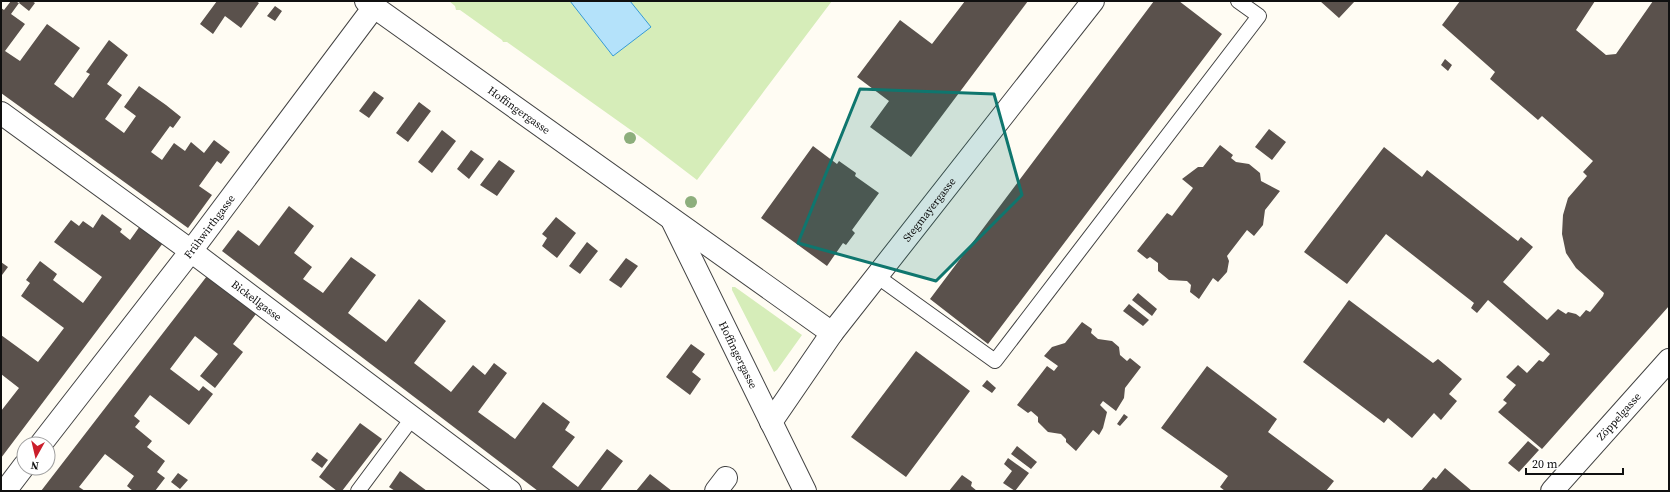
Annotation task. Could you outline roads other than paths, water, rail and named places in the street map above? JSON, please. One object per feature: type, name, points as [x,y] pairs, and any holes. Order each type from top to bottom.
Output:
[{"type":"street","name":"Stegmayergasse","points":[[771,422],[832,333],[1093,1]]},
{"type":"street","name":"Hoffingergasse","points":[[370,4],[832,333]]},
{"type":"street","name":"Frühwirthgasse","points":[[47,436],[191,251],[370,4]]},
{"type":"street","name":"Bickellgasse","points":[[1,113],[191,251],[510,491]]},
{"type":"street","name":"Hoffingergasse","points":[[672,219],[805,491]]},
{"type":"street","name":"Zöppelgasse","points":[[1552,491],[1669,360]]},
{"type":"street","points":[[5,491],[16,476]]},
{"type":"lane","points":[[878,276],[995,361],[1259,16],[1238,1]]},
{"type":"lane","points":[[358,491],[413,417]]},
{"type":"water","points":[[570,1],[630,1],[651,27],[613,56]]}]
